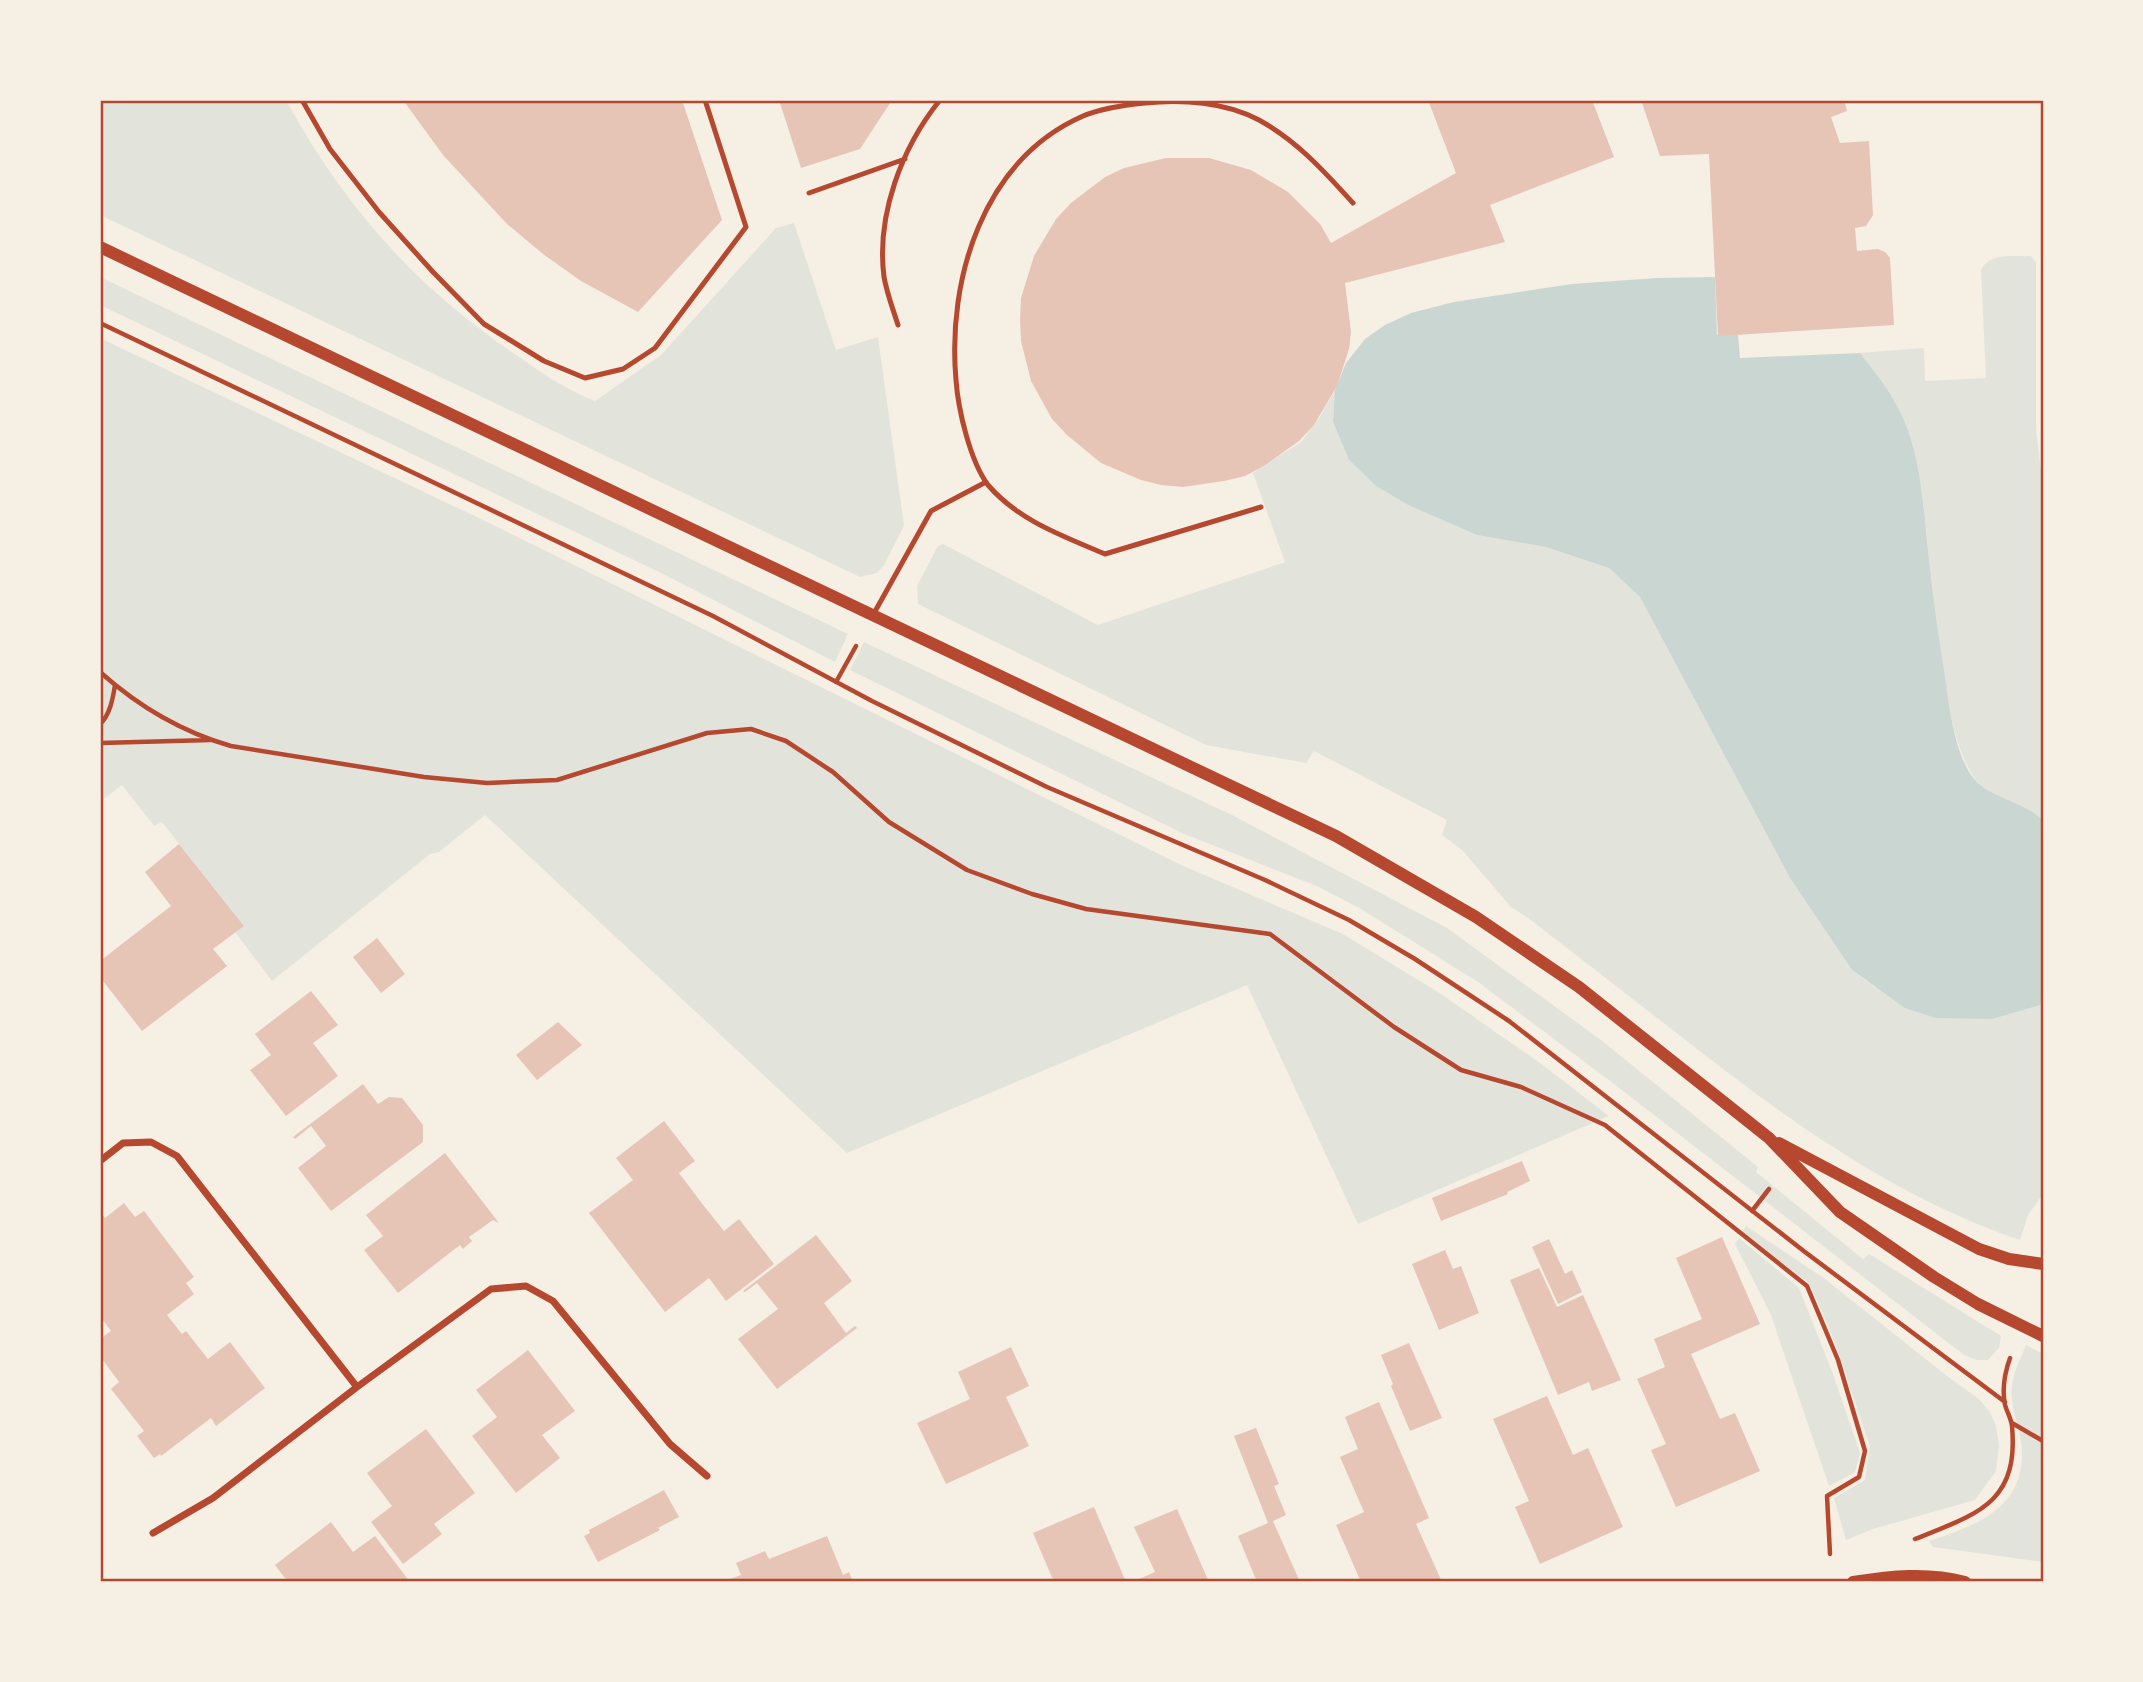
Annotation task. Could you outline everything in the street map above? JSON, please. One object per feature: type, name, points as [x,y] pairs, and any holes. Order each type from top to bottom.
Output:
[{"type":"street","points":[[100,247],[1336,835],[1465,910],[1579,988],[1769,1138],[1840,1212],[1978,1304],[2043,1336]]},
{"type":"street","points":[[1769,1138],[1979,1249],[2009,1259],[2043,1264]]},
{"type":"street","points":[[100,1161],[123,1143],[151,1142],[177,1156],[357,1387]]},
{"type":"street","points":[[153,1533],[214,1497],[491,1289],[526,1286],[553,1301],[670,1444],[707,1476]]},
{"type":"street","points":[[1853,1582],[1918,1575],[1965,1582]]},
{"type":"lane","points":[[302,100],[330,149],[379,212],[432,272],[484,324],[544,361],[585,378],[623,369],[655,348],[746,227],[705,100]]},
{"type":"lane","points":[[898,324],[886,288],[883,254],[890,201],[905,159],[940,100]]},
{"type":"lane","points":[[1261,507],[1105,554],[1032,522],[1004,502],[986,482],[962,423],[953,352],[956,309],[974,233],[991,200],[1010,173],[1031,150],[1057,131],[1084,116],[1124,105],[1160,101],[1227,108],[1256,118],[1283,134],[1310,156],[1353,203]]},
{"type":"lane","points":[[809,193],[905,159]]},
{"type":"lane","points":[[873,615],[931,511],[986,482]]},
{"type":"path","points":[[100,323],[713,616],[872,701],[1048,787],[1265,880],[1349,920],[1415,959],[1509,1021],[1752,1211],[2005,1402]]},
{"type":"path","points":[[100,672],[152,712],[231,746],[424,777],[487,783],[557,780],[707,733],[751,729],[786,741],[833,772],[888,822],[967,870],[1032,894],[1086,909],[1270,934],[1394,1027],[1461,1070],[1521,1087],[1605,1125],[1807,1286],[1838,1360],[1865,1451],[1859,1477],[1827,1496],[1830,1559]]},
{"type":"path","points":[[100,724],[113,698],[115,685]]},
{"type":"path","points":[[100,743],[212,740]]},
{"type":"path","points":[[1752,1211],[1776,1181]]},
{"type":"path","points":[[1904,1543],[1981,1511],[1995,1497],[2003,1486],[2010,1467],[2011,1423],[2043,1441]]},
{"type":"shaded area","points":[[100,100],[286,100],[331,174],[356,208],[412,270],[443,299],[512,352],[562,385],[595,401],[661,355],[776,228],[794,223],[836,350],[878,337],[904,526],[884,565],[877,573],[860,577],[100,215]]},
{"type":"shaded area","points":[[2031,256],[2036,262],[2036,429],[2043,489],[2043,821],[1979,784],[1961,752],[1944,675],[1916,457],[1896,405],[1859,353],[1924,348],[1925,381],[1986,378],[1981,270],[1990,260],[1996,258]]},
{"type":"shaded area","points":[[100,277],[848,634],[835,662],[661,573],[100,305]]},
{"type":"shaded area","points":[[1715,277],[1717,335],[1738,335],[1740,358],[1860,353],[1889,392],[1905,423],[1920,477],[1950,708],[1963,760],[1968,771],[1982,787],[2036,814],[2043,821],[2043,1003],[2040,1005],[1992,1019],[1936,1018],[1905,1008],[1852,970],[1790,878],[1640,597],[1609,568],[1546,547],[1477,535],[1408,505],[1376,486],[1349,460],[1333,422],[1335,390],[1346,363],[1365,339],[1385,325],[1411,313],[1454,302],[1572,284]]},
{"type":"shaded area","points":[[100,338],[483,520],[1181,865],[1343,934],[1441,994],[1540,1063],[1609,1116],[1358,1224],[1247,985],[847,1153],[485,815],[439,852],[430,854],[272,981],[235,932],[244,926],[162,822],[154,826],[122,785],[100,802]]},
{"type":"shaded area","points":[[1335,390],[1333,422],[1349,460],[1376,486],[1408,505],[1477,535],[1546,547],[1609,568],[1640,597],[1790,878],[1852,970],[1876,988],[2040,1005],[2043,1003],[2043,1194],[2028,1215],[2020,1240],[1929,1202],[1885,1179],[1761,1098],[1511,907],[1462,850],[1442,835],[1447,820],[1314,751],[1306,763],[1206,745],[918,604],[917,586],[938,546],[943,544],[1098,625],[1285,562],[1253,473],[1301,442],[1320,417]]},
{"type":"shaded area","points":[[864,642],[1234,816],[1447,928],[1601,1040],[1758,1167],[1756,1172],[1863,1259],[1869,1254],[2001,1336],[1999,1348],[1988,1360],[1977,1360],[1964,1355],[1478,982],[1361,909],[1319,887],[1182,833],[850,670]]},
{"type":"shaded area","points":[[1746,1226],[1825,1279],[1979,1399],[1990,1412],[1996,1426],[1999,1445],[1996,1471],[1975,1500],[1873,1529],[1846,1540],[1834,1498],[1865,1480],[1870,1446],[1832,1335],[1810,1284],[1742,1233]]},
{"type":"shaded area","points":[[1739,1238],[1799,1288],[1833,1374],[1860,1453],[1855,1472],[1829,1486],[1771,1315],[1735,1244]]},
{"type":"shaded area","points":[[2026,1345],[2043,1354],[2043,1562],[1933,1547],[1929,1541],[1963,1529],[1994,1512],[2006,1501],[2015,1487],[2022,1450],[2012,1402],[2012,1386]]},
{"type":"building","points":[[403,100],[682,100],[722,220],[638,312],[581,281],[507,224],[443,155]]},
{"type":"building","points":[[779,100],[892,100],[860,149],[801,168]]},
{"type":"building","points":[[1428,100],[1592,100],[1614,157],[1490,205],[1505,242],[1345,283],[1351,332],[1349,349],[1337,386],[1314,425],[1299,441],[1245,476],[1183,487],[1141,480],[1101,463],[1052,419],[1031,381],[1021,341],[1021,298],[1034,256],[1056,219],[1071,203],[1105,177],[1124,168],[1166,158],[1209,158],[1251,170],[1288,192],[1320,224],[1331,243],[1456,173]]},
{"type":"building","points":[[1641,100],[1844,100],[1847,111],[1831,117],[1840,143],[1869,141],[1873,215],[1866,226],[1855,228],[1857,251],[1878,249],[1890,258],[1894,325],[1718,336],[1709,154],[1660,156]]},
{"type":"building","points":[[179,844],[244,926],[213,949],[227,966],[142,1031],[100,977],[100,961],[171,906],[145,872]]},
{"type":"building","points":[[377,938],[405,974],[381,993],[353,957]]},
{"type":"building","points":[[311,991],[338,1025],[313,1043],[338,1076],[286,1116],[250,1070],[271,1055],[255,1034]]},
{"type":"building","points":[[558,1022],[582,1045],[537,1080],[516,1055]]},
{"type":"building","points":[[363,1084],[378,1104],[389,1097],[402,1098],[423,1125],[423,1142],[331,1211],[298,1168],[326,1146],[311,1126],[295,1139],[293,1137]]},
{"type":"building","points":[[664,1121],[695,1161],[679,1173],[704,1206],[724,1231],[739,1219],[774,1264],[726,1301],[709,1278],[665,1312],[589,1213],[633,1180],[616,1158]]},
{"type":"building","points":[[445,1153],[499,1223],[493,1220],[469,1237],[472,1241],[463,1249],[460,1245],[398,1293],[364,1250],[383,1236],[366,1215]]},
{"type":"building","points":[[1522,1161],[1530,1181],[1507,1192],[1508,1194],[1441,1221],[1432,1198]]},
{"type":"building","points":[[124,1203],[135,1217],[144,1211],[194,1277],[186,1283],[194,1294],[167,1315],[182,1334],[186,1331],[208,1359],[230,1342],[265,1388],[216,1426],[211,1418],[161,1456],[160,1454],[154,1458],[137,1436],[144,1431],[111,1389],[119,1382],[100,1356],[100,1339],[111,1331],[100,1316],[100,1211],[105,1218]]},
{"type":"building","points":[[816,1235],[852,1281],[824,1303],[846,1333],[855,1326],[857,1328],[777,1389],[738,1339],[778,1309],[757,1283],[743,1291]]},
{"type":"building","points":[[1722,1237],[1760,1324],[1691,1354],[1720,1419],[1735,1413],[1760,1471],[1676,1507],[1651,1450],[1666,1444],[1637,1379],[1665,1367],[1654,1339],[1702,1319],[1676,1258]]},
{"type":"building","points":[[1549,1239],[1565,1274],[1572,1270],[1582,1292],[1558,1304],[1532,1247]]},
{"type":"building","points":[[1445,1250],[1453,1269],[1461,1266],[1479,1313],[1439,1330],[1412,1264]]},
{"type":"building","points":[[1539,1268],[1557,1307],[1583,1295],[1621,1380],[1592,1391],[1589,1382],[1558,1395],[1510,1280]]},
{"type":"building","points":[[1409,1343],[1442,1418],[1410,1431],[1381,1355]]},
{"type":"building","points":[[1011,1347],[1029,1386],[1006,1397],[1029,1446],[946,1484],[917,1423],[970,1399],[958,1372]]},
{"type":"building","points":[[528,1350],[575,1411],[542,1435],[560,1458],[516,1493],[472,1436],[497,1417],[476,1390]]},
{"type":"building","points":[[1547,1396],[1573,1455],[1588,1448],[1623,1527],[1540,1564],[1515,1507],[1529,1501],[1493,1419]]},
{"type":"building","points":[[1379,1402],[1429,1518],[1416,1524],[1442,1582],[1361,1582],[1336,1525],[1364,1512],[1340,1457],[1358,1449],[1345,1417]]},
{"type":"building","points":[[1256,1428],[1279,1484],[1274,1486],[1286,1515],[1273,1521],[1300,1582],[1257,1582],[1238,1536],[1268,1523],[1234,1436]]},
{"type":"building","points":[[426,1429],[475,1493],[434,1524],[442,1534],[403,1564],[371,1522],[392,1506],[367,1473]]},
{"type":"building","points":[[664,1490],[679,1517],[658,1528],[660,1530],[598,1562],[584,1536],[590,1533],[589,1530]]},
{"type":"building","points":[[1094,1507],[1126,1582],[1054,1582],[1033,1533]]},
{"type":"building","points":[[1177,1509],[1209,1582],[1132,1582],[1155,1572],[1134,1527]]},
{"type":"building","points":[[331,1522],[353,1552],[375,1536],[410,1582],[288,1582],[275,1565]]},
{"type":"building","points":[[827,1536],[843,1575],[849,1572],[853,1582],[723,1582],[741,1575],[736,1563],[765,1551],[769,1559]]}]
